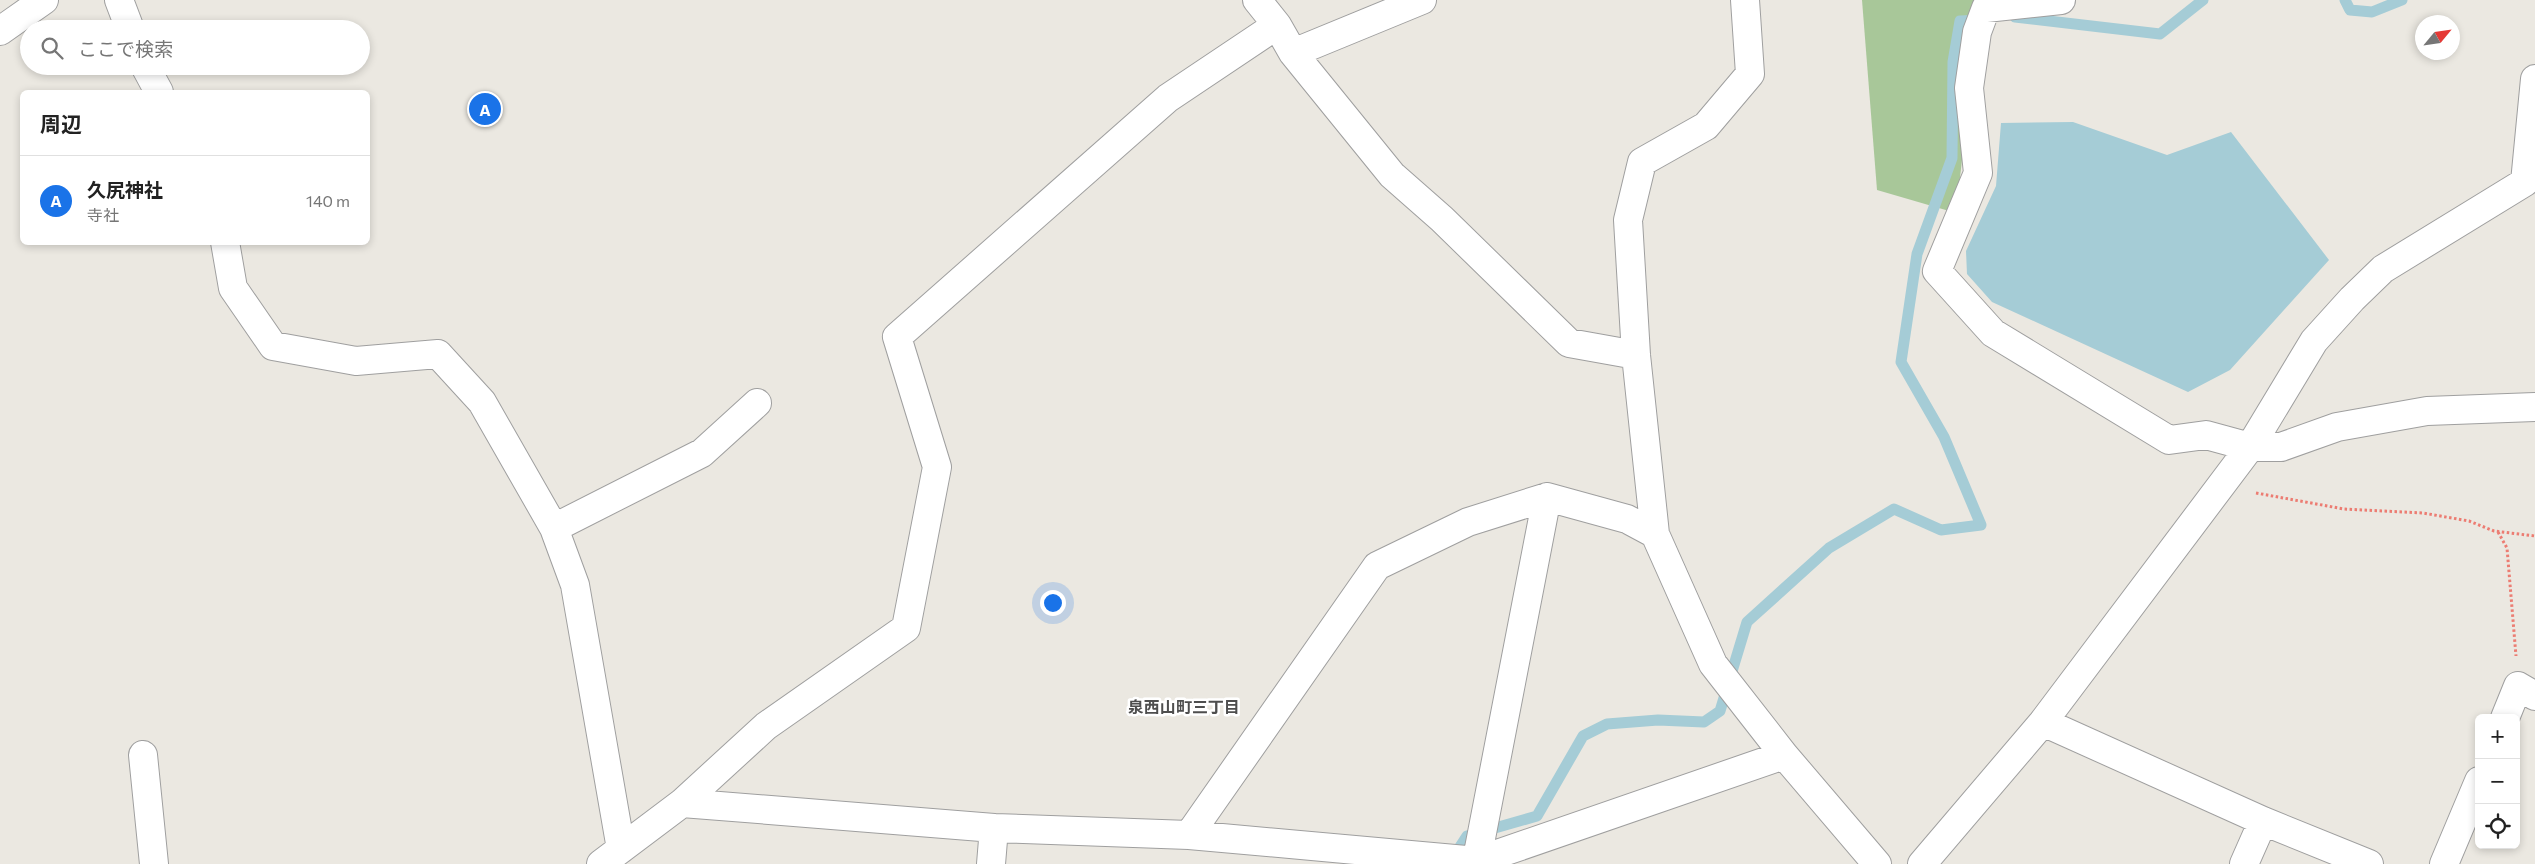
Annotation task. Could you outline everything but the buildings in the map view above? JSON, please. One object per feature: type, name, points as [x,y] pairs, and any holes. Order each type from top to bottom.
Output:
[{"type":"street","points":[[0,31],[44,0]]},
{"type":"street","points":[[119,0],[127,20]]},
{"type":"street","points":[[1257,0],[1277,25],[1293,53],[1392,175],[1442,219],[1569,343],[1636,355]]},
{"type":"street","points":[[1293,53],[1422,0]]},
{"type":"street","points":[[1745,0],[1750,74],[1706,126],[1642,162],[1628,220],[1636,355],[1655,534],[1713,664],[1784,755],[1877,864]]},
{"type":"street","points":[[2061,0],[1981,20],[1969,88],[1978,173],[1937,271],[1993,333],[2169,440],[2206,435],[2250,447],[2281,447],[2337,427],[2427,411],[2535,407]]},
{"type":"street","points":[[226,245],[233,288],[274,346],[356,361],[438,354],[482,402],[554,528],[575,585],[611,856],[682,803],[766,726],[906,628],[937,467],[897,337],[1168,98],[1277,25]]},
{"type":"street","points":[[150,75],[159,90]]},
{"type":"street","points":[[1922,864],[2043,722],[2250,447],[2314,341],[2377,275],[2525,182],[2535,79]]},
{"type":"street","points":[[554,528],[702,453],[757,403]]},
{"type":"street","points":[[1189,835],[1377,566],[1468,522],[1547,497],[1627,519],[1655,534]]},
{"type":"street","points":[[1476,862],[1547,497]]},
{"type":"street","points":[[2508,714],[2526,691]]},
{"type":"street","points":[[2043,722],[2263,821],[2368,864]]},
{"type":"street","points":[[143,755],[154,864]]},
{"type":"street","points":[[682,803],[994,828],[1189,835],[1476,862],[1784,755]]},
{"type":"street","points":[[2444,864],[2475,790]]},
{"type":"street","points":[[2244,864],[2263,821]]},
{"type":"street","points":[[991,864],[994,828]]},
{"type":"path","points":[[2226,479],[2252,492],[2344,509],[2423,513],[2469,521],[2498,532],[2535,536]]},
{"type":"path","points":[[2498,532],[2507,548],[2526,691]]},
{"type":"green space","points":[[1862,0],[1980,0],[1956,213],[1877,190]]},
{"type":"water","points":[[2073,122],[2167,155],[2231,132],[2329,260],[2230,370],[2188,392],[1992,302],[1967,274],[1966,251],[1996,186],[2001,123]]},
{"type":"waterway","points":[[2015,17],[2160,34],[2203,0]]},
{"type":"waterway","points":[[2345,0],[2350,10],[2372,12],[2402,0]]},
{"type":"waterway","points":[[1452,859],[1467,836],[1537,816],[1583,736],[1607,724],[1658,720],[1704,722],[1720,711],[1747,622],[1829,548],[1894,509],[1941,530],[1981,525],[1944,437],[1901,362],[1917,254],[1952,158],[1953,62],[1960,21],[1982,20]]},
{"type":"place","name":"久尻神社","points":[[485,109]]},
{"type":"district","name":"泉西山町三丁目","points":[[1184,706]]}]
